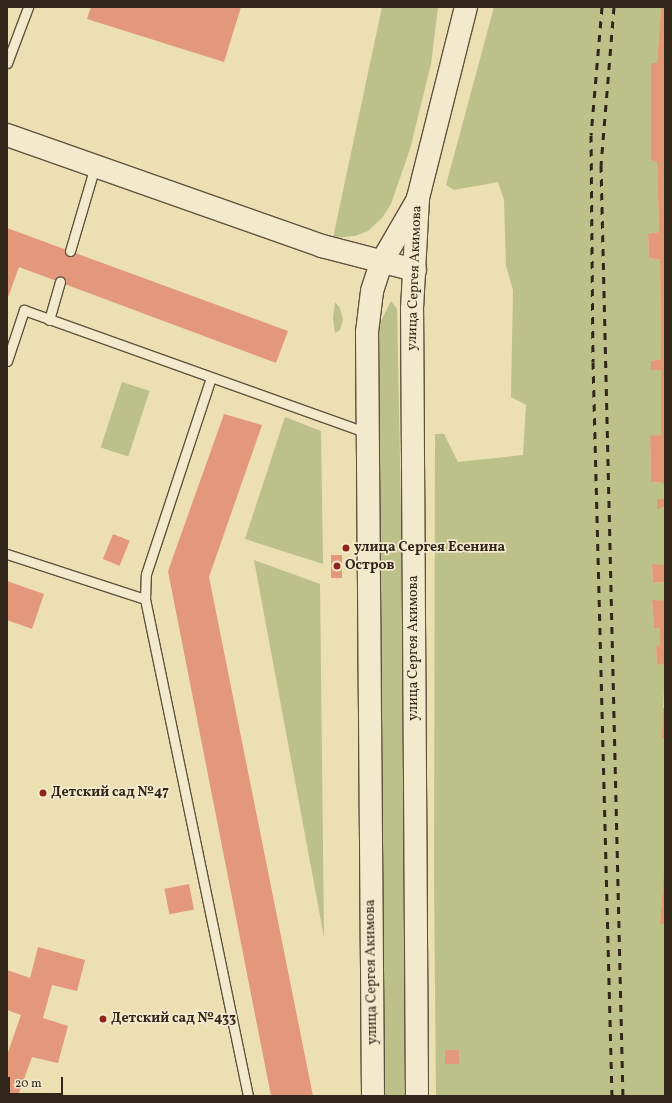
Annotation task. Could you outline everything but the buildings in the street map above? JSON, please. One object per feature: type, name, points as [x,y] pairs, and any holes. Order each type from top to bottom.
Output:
[{"type":"main road","points":[[418,198],[463,10]]},
{"type":"main road","points":[[7,135],[322,246],[381,263],[415,270]]},
{"type":"main road","name":"улица Сергея Акимова","points":[[374,1096],[367,332],[372,292],[381,263],[418,198]]},
{"type":"main road","name":"улица Сергея Акимова","points":[[417,1096],[412,316],[418,198]]},
{"type":"lane","points":[[7,63],[28,7]]},
{"type":"lane","points":[[70,251],[95,166]]},
{"type":"lane","points":[[49,320],[60,282]]},
{"type":"lane","points":[[7,361],[24,310],[368,434]]},
{"type":"lane","points":[[211,377],[146,574],[146,599],[248,1096]]},
{"type":"lane","points":[[7,554],[146,599]]},
{"type":"green space","points":[[382,7],[438,7],[431,64],[410,149],[391,204],[382,218],[368,231],[355,236],[333,238]]},
{"type":"green space","points":[[494,7],[661,7],[657,63],[651,63],[651,160],[657,162],[659,232],[648,234],[649,258],[660,260],[661,359],[651,361],[651,369],[661,370],[661,435],[650,437],[651,482],[663,483],[664,499],[657,499],[657,508],[664,508],[664,565],[652,565],[653,583],[665,582],[665,601],[652,601],[654,627],[660,628],[660,645],[656,647],[657,664],[665,665],[662,738],[665,738],[665,859],[660,924],[665,924],[665,1096],[436,1096],[434,877],[435,434],[444,434],[458,462],[523,455],[526,405],[511,397],[513,290],[506,266],[504,200],[498,182],[454,190],[446,185]]},
{"type":"green space","points":[[391,301],[397,309],[402,559],[405,1096],[385,1096],[378,327]]},
{"type":"green space","points":[[335,302],[340,308],[343,320],[340,330],[335,333],[333,318]]},
{"type":"green space","points":[[122,382],[150,391],[128,457],[101,448]]},
{"type":"green space","points":[[285,417],[321,431],[323,564],[245,539]]},
{"type":"green space","points":[[254,560],[320,584],[324,937]]},
{"type":"railway","points":[[602,7],[591,135],[593,362],[612,1096]]},
{"type":"railway","points":[[614,7],[601,165],[623,1096]]},
{"type":"place","name":"улица Сергея Есенина","points":[[346,548]]},
{"type":"place","name":"Остров","points":[[337,566]]},
{"type":"place","name":"Детский сад №47","points":[[43,793]]},
{"type":"place","name":"Детский сад №433","points":[[103,1019]]}]
